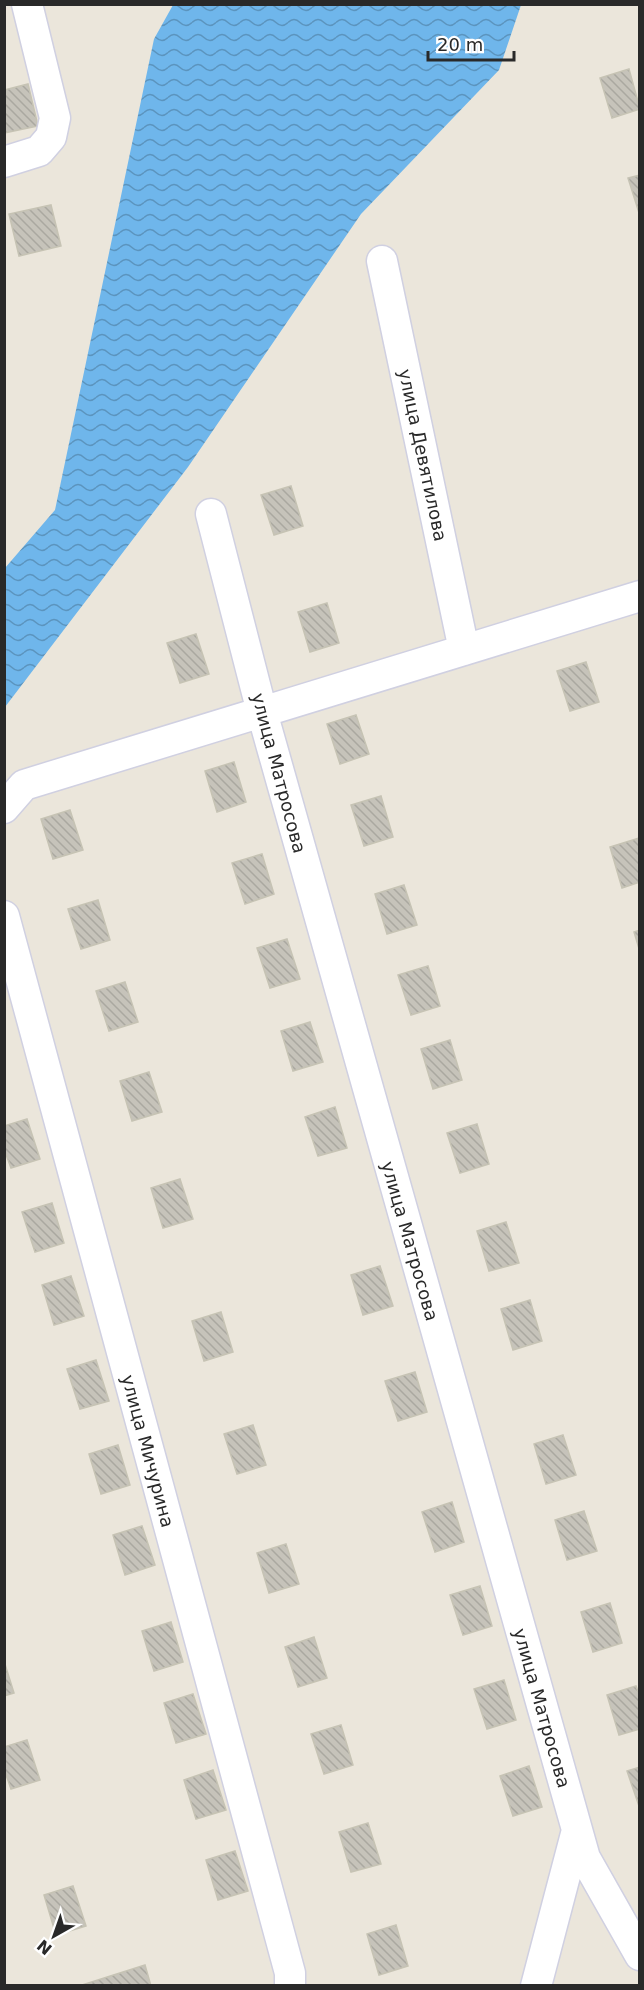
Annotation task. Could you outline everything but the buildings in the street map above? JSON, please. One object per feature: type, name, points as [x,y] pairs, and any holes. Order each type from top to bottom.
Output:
[{"type":"street","points":[[4,162],[39,151],[51,138],[54,118],[27,4]]},
{"type":"street","name":"улица Девятилова","points":[[382,261],[464,650]]},
{"type":"street","name":"улица Матросова","points":[[211,514],[262,712],[585,1858],[639,1955]]},
{"type":"street","points":[[4,808],[24,785],[639,596]]},
{"type":"street","name":"улица Мичурина","points":[[4,916],[290,1974],[290,1986]]},
{"type":"street","points":[[536,1986],[577,1830]]},
{"type":"water","points":[[173,5],[521,5],[499,70],[361,214],[188,467],[5,707],[5,568],[55,510],[154,39]]}]
